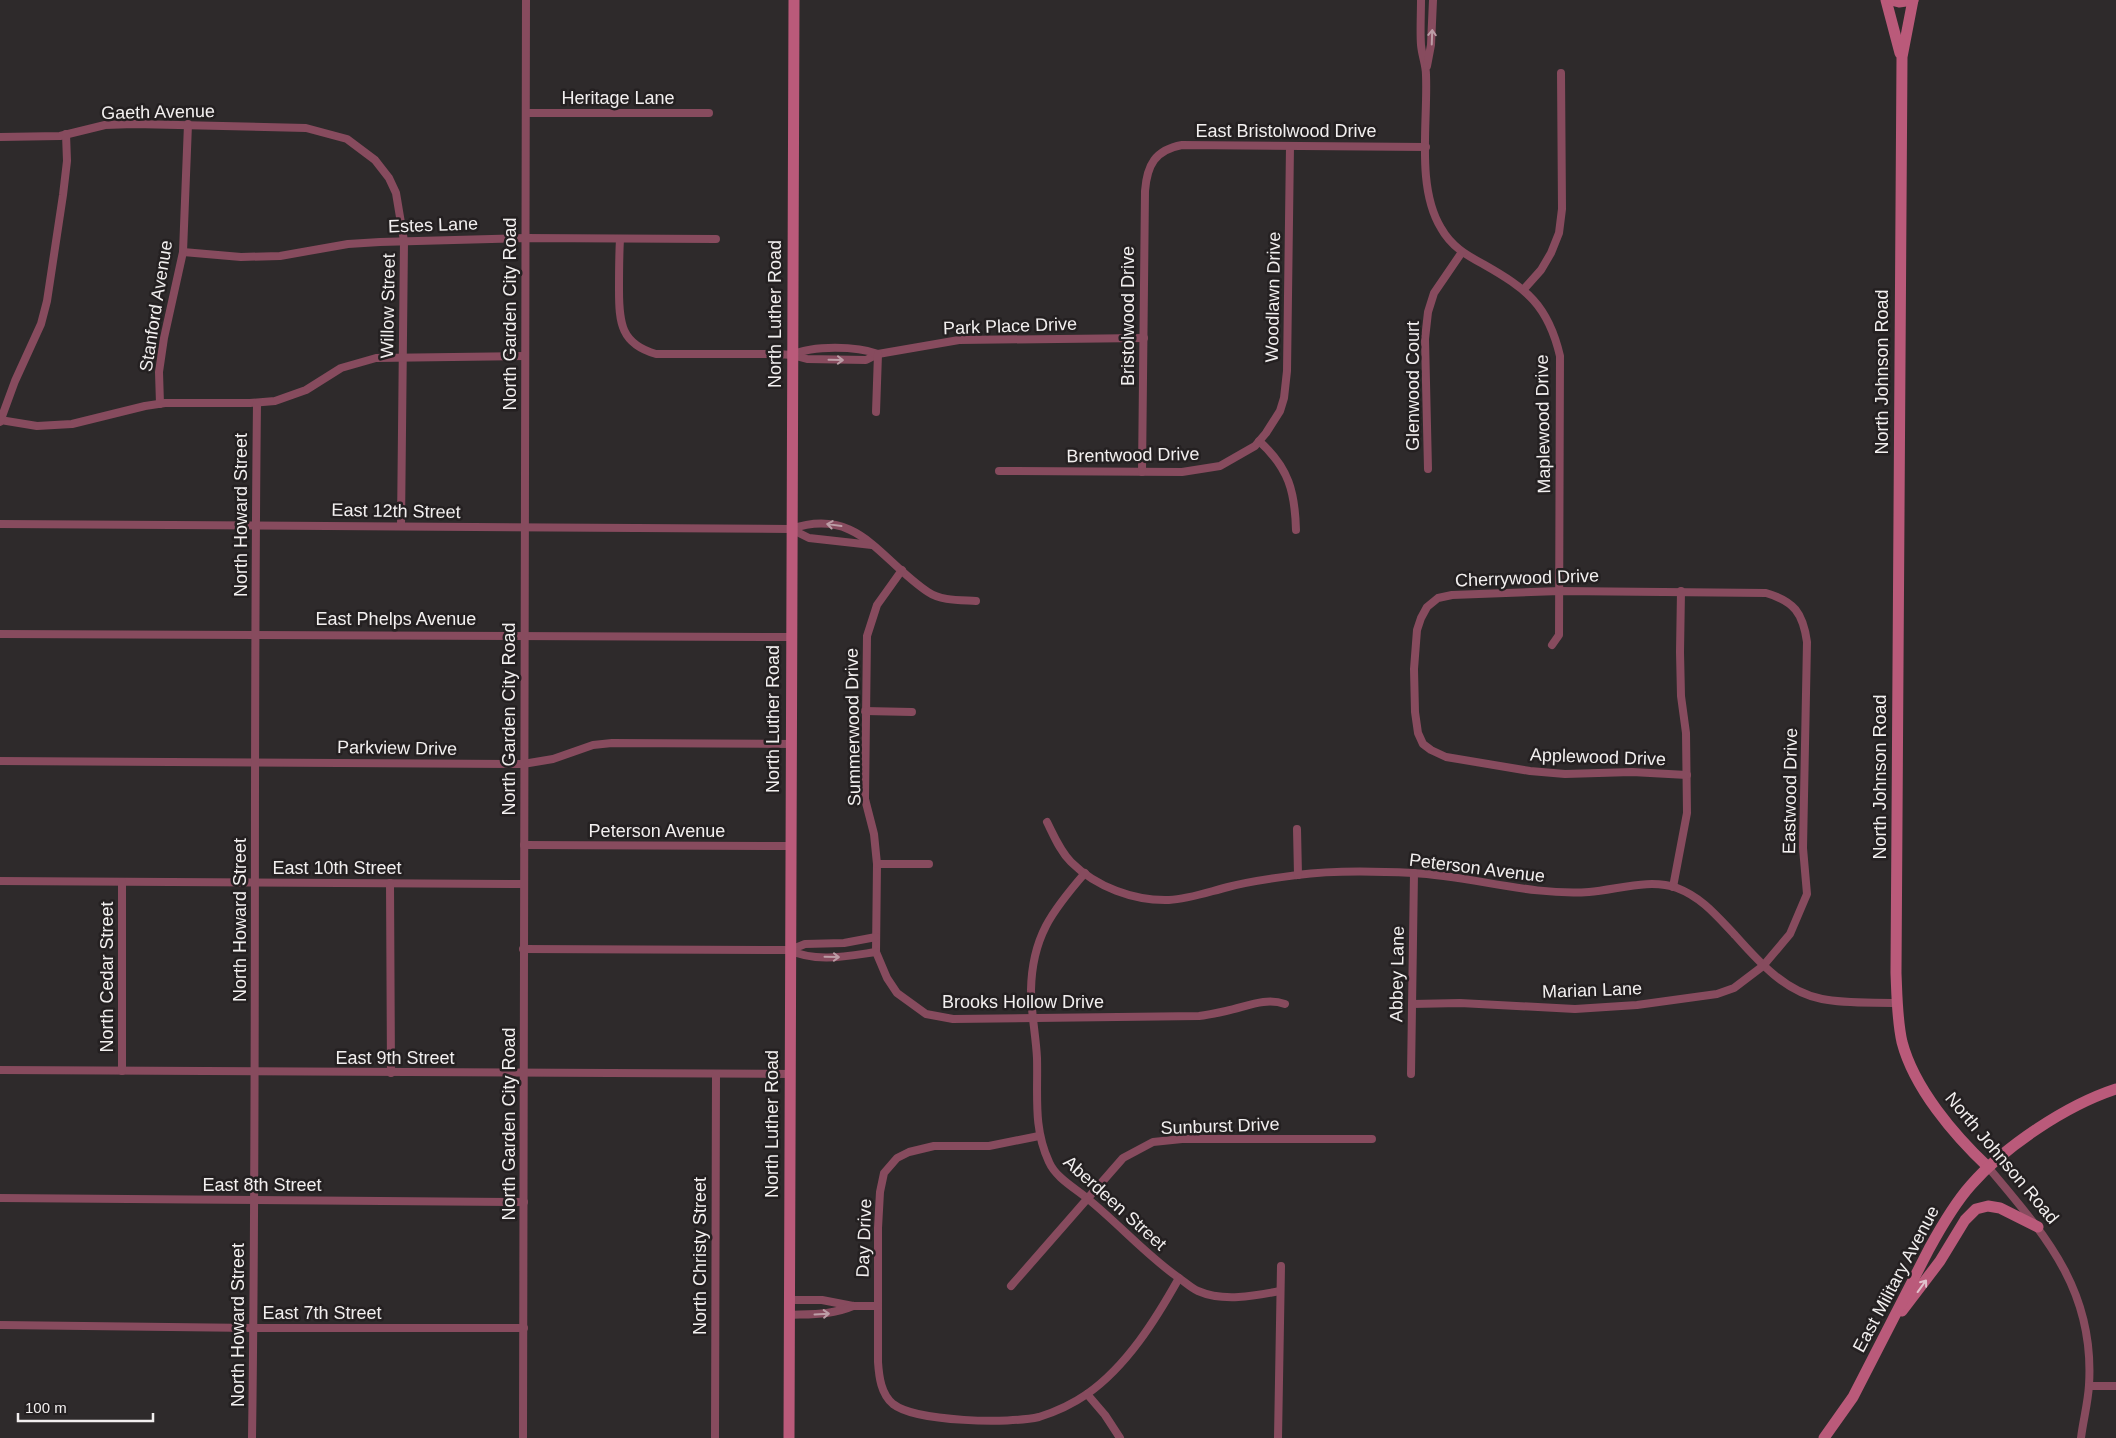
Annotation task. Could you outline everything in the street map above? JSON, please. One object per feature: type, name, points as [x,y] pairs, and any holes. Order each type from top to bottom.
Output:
[{"type":"main road","name":"North Luther Road","points":[[789,1438],[794,0]]},
{"type":"main road","name":"North Johnson Road","points":[[1886,0],[1902,57]]},
{"type":"main road","points":[[1891,0],[1899,2],[1913,0]]},
{"type":"main road","name":"North Johnson Road","points":[[1913,0],[1902,57],[1897,1003],[1902,1042],[1910,1064],[1943,1118],[1962,1142],[1988,1167]]},
{"type":"main road","name":"East Military Avenue","points":[[1824,1438],[1853,1397],[1941,1226],[1970,1186],[1988,1167],[2038,1129],[2096,1096],[2116,1089]]},
{"type":"main road","points":[[1891,1324],[1918,1293],[1962,1224],[1976,1208],[1988,1206],[2000,1208],[2038,1227]]},
{"type":"street","name":"North Garden City Road","points":[[523,1438],[526,0]]},
{"type":"street","name":"Maplewood Drive","points":[[1421,0],[1421,45],[1426,73]]},
{"type":"street","name":"Maplewood Drive","points":[[1433,0],[1431,45],[1426,73],[1426,188],[1433,213],[1441,229],[1462,252],[1524,289],[1536,302],[1547,318],[1555,335],[1560,356],[1559,635],[1552,645]]},
{"type":"street","points":[[1524,289],[1541,270],[1552,253],[1559,233],[1562,209],[1561,74]]},
{"type":"street","name":"Heritage Lane","points":[[526,113],[710,112]]},
{"type":"street","name":"Gaeth Avenue","points":[[0,136],[46,138],[105,125],[188,124],[288,127]]},
{"type":"street","name":"Stanford Avenue","points":[[160,404],[158,372],[183,252],[188,124]]},
{"type":"street","name":"Willow Street","points":[[288,127],[306,128],[347,139],[375,160],[396,193],[404,241],[401,526]]},
{"type":"street","points":[[66,134],[67,161],[47,301],[41,324],[15,381],[0,421],[37,426],[72,424],[160,404],[257,403],[276,401],[294,395],[341,368],[376,358],[525,356]]},
{"type":"street","name":"East Bristolwood Drive","points":[[1152,163],[1162,151],[1182,145],[1426,147]]},
{"type":"street","name":"Woodlawn Drive","points":[[1259,441],[1280,411],[1284,398],[1287,371],[1290,146]]},
{"type":"street","name":"Bristolwood Drive","points":[[1142,472],[1144,191],[1146,176],[1152,163]]},
{"type":"street","name":"Estes Lane","points":[[183,252],[241,257],[280,256],[348,244],[404,241],[525,238],[716,239]]},
{"type":"street","name":"Park Place Drive","points":[[620,239],[618,306],[621,323],[629,339],[642,349],[656,354],[792,355],[805,349],[866,349],[878,354],[959,340],[1144,338]]},
{"type":"street","name":"Glenwood Court","points":[[1428,469],[1426,340],[1428,312],[1434,293],[1462,252]]},
{"type":"street","points":[[876,412],[878,354]]},
{"type":"street","name":"North Howard Street","points":[[252,1438],[256,1072],[257,403]]},
{"type":"street","points":[[1259,441],[1276,458],[1291,486],[1295,503],[1296,530]]},
{"type":"street","name":"Brentwood Drive","points":[[999,471],[1182,472],[1220,466],[1240,456],[1259,441]]},
{"type":"street","name":"East 12th Street","points":[[0,524],[256,524],[791,529],[806,524],[831,524],[857,531],[929,593],[945,599],[976,601]]},
{"type":"street","name":"East 12th Street","points":[[791,529],[809,538],[872,545]]},
{"type":"street","name":"Summerwood Drive","points":[[876,952],[877,864],[874,834],[865,799],[867,636],[870,620],[877,605],[902,570]]},
{"type":"street","name":"Cherrywood Drive","points":[[1423,744],[1417,726],[1414,669],[1417,630],[1427,607],[1438,598],[1452,595],[1560,590],[1681,590],[1766,593],[1780,597],[1794,607]]},
{"type":"street","points":[[1674,887],[1687,813],[1687,775],[1680,652],[1681,590]]},
{"type":"street","name":"Eastwood Drive","points":[[1763,966],[1790,934],[1807,894],[1804,848],[1807,642],[1801,616],[1794,607]]},
{"type":"street","name":"East Phelps Avenue","points":[[0,634],[791,636]]},
{"type":"street","points":[[865,711],[912,712]]},
{"type":"street","name":"Parkview Drive","points":[[0,762],[524,764],[554,759],[593,745],[612,743],[791,744]]},
{"type":"street","name":"Applewood Drive","points":[[1423,744],[1446,757],[1530,771],[1565,774],[1632,772],[1687,775]]},
{"type":"street","name":"Peterson Avenue","points":[[1047,822],[1067,856],[1085,873],[1098,883],[1142,898],[1168,900],[1195,896],[1230,886],[1298,875],[1352,872],[1414,873],[1454,877],[1520,889],[1555,892],[1589,892],[1658,884],[1674,887],[1692,894],[1708,906],[1763,966],[1799,991],[1820,999],[1897,1003]]},
{"type":"street","points":[[1297,829],[1298,875]]},
{"type":"street","name":"Peterson Avenue","points":[[524,846],[791,846]]},
{"type":"street","points":[[877,864],[929,864]]},
{"type":"street","name":"Aberdeen Street","points":[[1085,873],[1056,906],[1039,940],[1033,964],[1031,991],[1037,1056],[1039,1136],[1050,1165],[1072,1188],[1087,1198],[1162,1267],[1197,1291],[1214,1296],[1254,1296],[1280,1291]]},
{"type":"street","name":"Abbey Lane","points":[[1411,1074],[1414,873]]},
{"type":"street","name":"East 10th Street","points":[[0,881],[524,884]]},
{"type":"street","name":"North Cedar Street","points":[[122,882],[122,1072]]},
{"type":"street","points":[[390,883],[391,1073]]},
{"type":"street","points":[[523,949],[790,950],[805,944],[844,943],[876,937]]},
{"type":"street","points":[[790,950],[802,956],[843,957],[876,952]]},
{"type":"street","name":"Brooks Hollow Drive","points":[[876,952],[887,978],[897,993],[926,1014],[953,1019],[1199,1016],[1226,1012],[1266,1001],[1275,1000],[1285,1004]]},
{"type":"street","name":"Marian Lane","points":[[1412,1004],[1460,1003],[1575,1009],[1646,1004],[1717,994],[1734,988],[1763,966]]},
{"type":"street","name":"East 9th Street","points":[[0,1070],[790,1074]]},
{"type":"street","name":"North Christy Street","points":[[715,1438],[716,1074]]},
{"type":"street","name":"Day Drive","points":[[1039,1136],[989,1146],[934,1146],[909,1152],[897,1158],[884,1173],[880,1192],[879,1376],[887,1397],[892,1403],[910,1412],[952,1418],[1022,1420],[1040,1416],[1087,1394],[1117,1367],[1135,1345],[1179,1278]]},
{"type":"street","name":"Sunburst Drive","points":[[1011,1286],[1123,1158],[1153,1142],[1182,1138],[1372,1139]]},
{"type":"street","name":"North Johnson Road","points":[[1988,1167],[2038,1227],[2065,1269],[2078,1302],[2087,1338],[2089,1386],[2081,1438]]},
{"type":"street","name":"East 8th Street","points":[[0,1198],[524,1202]]},
{"type":"street","points":[[1278,1438],[1280,1266]]},
{"type":"street","points":[[789,1300],[822,1300],[854,1306],[878,1306]]},
{"type":"street","points":[[789,1315],[825,1314],[854,1306]]},
{"type":"street","name":"East 7th Street","points":[[0,1324],[254,1328],[524,1328]]},
{"type":"street","points":[[2089,1386],[2116,1386]]},
{"type":"street","points":[[1087,1394],[1105,1414],[1120,1438]]}]
